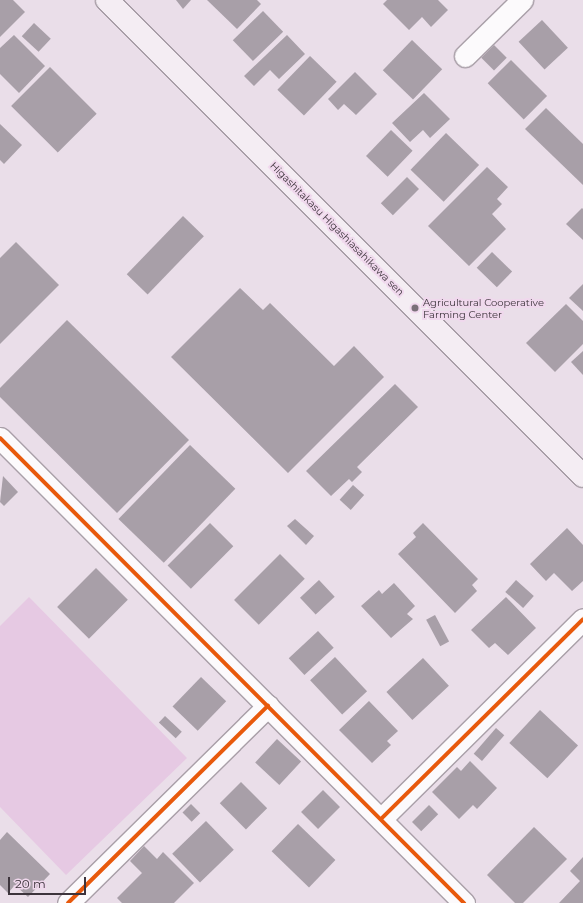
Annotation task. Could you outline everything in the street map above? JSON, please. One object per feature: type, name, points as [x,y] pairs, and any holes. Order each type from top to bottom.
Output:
[{"type":"main road","name":"Higashitakasu Higashiasahikawa sen","points":[[107,0],[583,476]]},
{"type":"street","points":[[466,56],[522,0]]},
{"type":"street","points":[[0,438],[464,903]]},
{"type":"street","points":[[381,819],[583,619]]},
{"type":"street","points":[[68,903],[268,706]]},
{"type":"shaded area","points":[[29,597],[187,758],[66,875],[0,807],[0,626]]},
{"type":"building","points":[[0,0],[13,0],[25,12],[0,37]]},
{"type":"building","points":[[176,0],[191,0],[183,9]]},
{"type":"building","points":[[207,0],[257,0],[261,4],[237,29]]},
{"type":"building","points":[[387,0],[438,0],[448,10],[431,27],[422,17],[409,30],[383,4]]},
{"type":"building","points":[[263,11],[283,32],[253,61],[233,40]]},
{"type":"building","points":[[542,20],[568,48],[545,70],[519,42]]},
{"type":"building","points":[[34,23],[51,39],[39,52],[22,36]]},
{"type":"building","points":[[14,35],[45,66],[19,93],[0,74],[0,48]]},
{"type":"building","points":[[287,35],[305,54],[279,79],[270,70],[254,86],[244,76]]},
{"type":"building","points":[[412,40],[442,69],[413,99],[383,70]]},
{"type":"building","points":[[494,45],[507,58],[494,70],[481,58]]},
{"type":"building","points":[[310,56],[337,82],[304,116],[277,90]]},
{"type":"building","points":[[511,60],[547,96],[524,119],[488,83]]},
{"type":"building","points":[[50,67],[97,114],[58,153],[11,106]]},
{"type":"building","points":[[355,72],[377,94],[356,115],[344,104],[338,110],[328,99]]},
{"type":"building","points":[[424,93],[450,119],[430,138],[423,130],[410,142],[392,123]]},
{"type":"building","points":[[546,108],[583,144],[583,185],[525,129]]},
{"type":"building","points":[[0,124],[22,145],[4,164],[0,160]]},
{"type":"building","points":[[391,130],[413,151],[388,177],[366,156]]},
{"type":"building","points":[[446,133],[479,165],[444,202],[411,170]]},
{"type":"building","points":[[487,167],[508,187],[497,199],[502,204],[492,214],[506,229],[469,266],[428,226]]},
{"type":"building","points":[[407,177],[419,189],[393,215],[381,203]]},
{"type":"building","points":[[582,208],[583,209],[583,240],[566,224]]},
{"type":"building","points":[[183,216],[204,236],[148,294],[127,274]]},
{"type":"building","points":[[16,242],[59,285],[0,344],[0,258]]},
{"type":"building","points":[[492,252],[512,271],[497,287],[477,268]]},
{"type":"building","points":[[583,284],[583,311],[569,298]]},
{"type":"building","points":[[240,288],[263,310],[270,303],[334,366],[354,346],[384,377],[288,473],[171,357]]},
{"type":"building","points":[[566,304],[583,321],[583,344],[555,372],[526,343]]},
{"type":"building","points":[[67,320],[189,440],[117,513],[0,397],[0,388]]},
{"type":"building","points":[[583,351],[583,375],[571,362]]},
{"type":"building","points":[[395,384],[418,407],[357,467],[362,472],[352,482],[349,479],[331,496],[306,471]]},
{"type":"building","points":[[190,445],[235,489],[164,563],[118,519]]},
{"type":"building","points":[[3,476],[18,492],[4,506],[0,502]]},
{"type":"building","points":[[353,485],[364,495],[351,510],[340,500]]},
{"type":"building","points":[[295,519],[314,536],[306,545],[287,526]]},
{"type":"building","points":[[210,523],[233,546],[191,589],[168,565]]},
{"type":"building","points":[[423,523],[478,579],[472,585],[477,591],[455,613],[398,554],[416,537],[413,533]]},
{"type":"building","points":[[567,528],[583,545],[583,581],[572,591],[554,573],[546,581],[530,564]]},
{"type":"building","points":[[280,554],[305,579],[259,625],[234,600]]},
{"type":"building","points":[[96,568],[128,600],[89,639],[57,607]]},
{"type":"building","points":[[319,580],[335,597],[316,615],[300,598]]},
{"type":"building","points":[[516,580],[534,596],[523,608],[505,592]]},
{"type":"building","points":[[394,583],[415,606],[407,614],[413,619],[391,638],[361,606],[379,590],[382,594]]},
{"type":"building","points":[[506,597],[536,628],[508,655],[495,643],[489,648],[471,630]]},
{"type":"building","points":[[435,615],[449,641],[440,646],[426,620]]},
{"type":"building","points":[[318,631],[334,648],[304,675],[289,658]]},
{"type":"building","points":[[335,657],[367,691],[342,715],[310,680]]},
{"type":"building","points":[[423,658],[449,686],[412,720],[386,692]]},
{"type":"building","points":[[201,677],[226,701],[198,731],[173,706]]},
{"type":"building","points":[[369,701],[398,731],[387,741],[391,745],[372,763],[339,730]]},
{"type":"building","points":[[540,710],[578,745],[547,778],[509,743]]},
{"type":"building","points":[[165,716],[182,732],[176,738],[159,723]]},
{"type":"building","points":[[496,728],[504,735],[482,761],[474,754]]},
{"type":"building","points":[[277,739],[301,762],[279,785],[255,762]]},
{"type":"building","points":[[470,761],[497,788],[477,809],[473,805],[459,819],[432,792],[457,767],[461,771]]},
{"type":"building","points":[[241,782],[267,808],[246,829],[220,803]]},
{"type":"building","points":[[323,790],[340,807],[318,829],[301,812]]},
{"type":"building","points":[[191,804],[200,813],[192,822],[183,812]]},
{"type":"building","points":[[429,805],[438,814],[421,831],[412,822]]},
{"type":"building","points":[[206,821],[234,850],[200,882],[172,854]]},
{"type":"building","points":[[298,824],[335,860],[309,887],[272,851]]},
{"type":"building","points":[[534,827],[567,859],[523,903],[515,903],[487,875]]},
{"type":"building","points":[[7,832],[50,874],[28,897],[15,885],[8,893],[0,885],[0,840]]},
{"type":"building","points":[[144,846],[157,859],[163,852],[194,883],[174,903],[122,903],[117,898],[142,873],[130,861]]},
{"type":"building","points":[[583,857],[583,903],[559,903],[580,881],[570,871]]},
{"type":"cycle path","points":[[0,438],[464,903]]},
{"type":"cycle path","points":[[381,819],[583,619]]},
{"type":"cycle path","points":[[68,903],[268,706]]},
{"type":"place","name":"Agricultural Cooperative Farming Center","points":[[415,308]]}]
